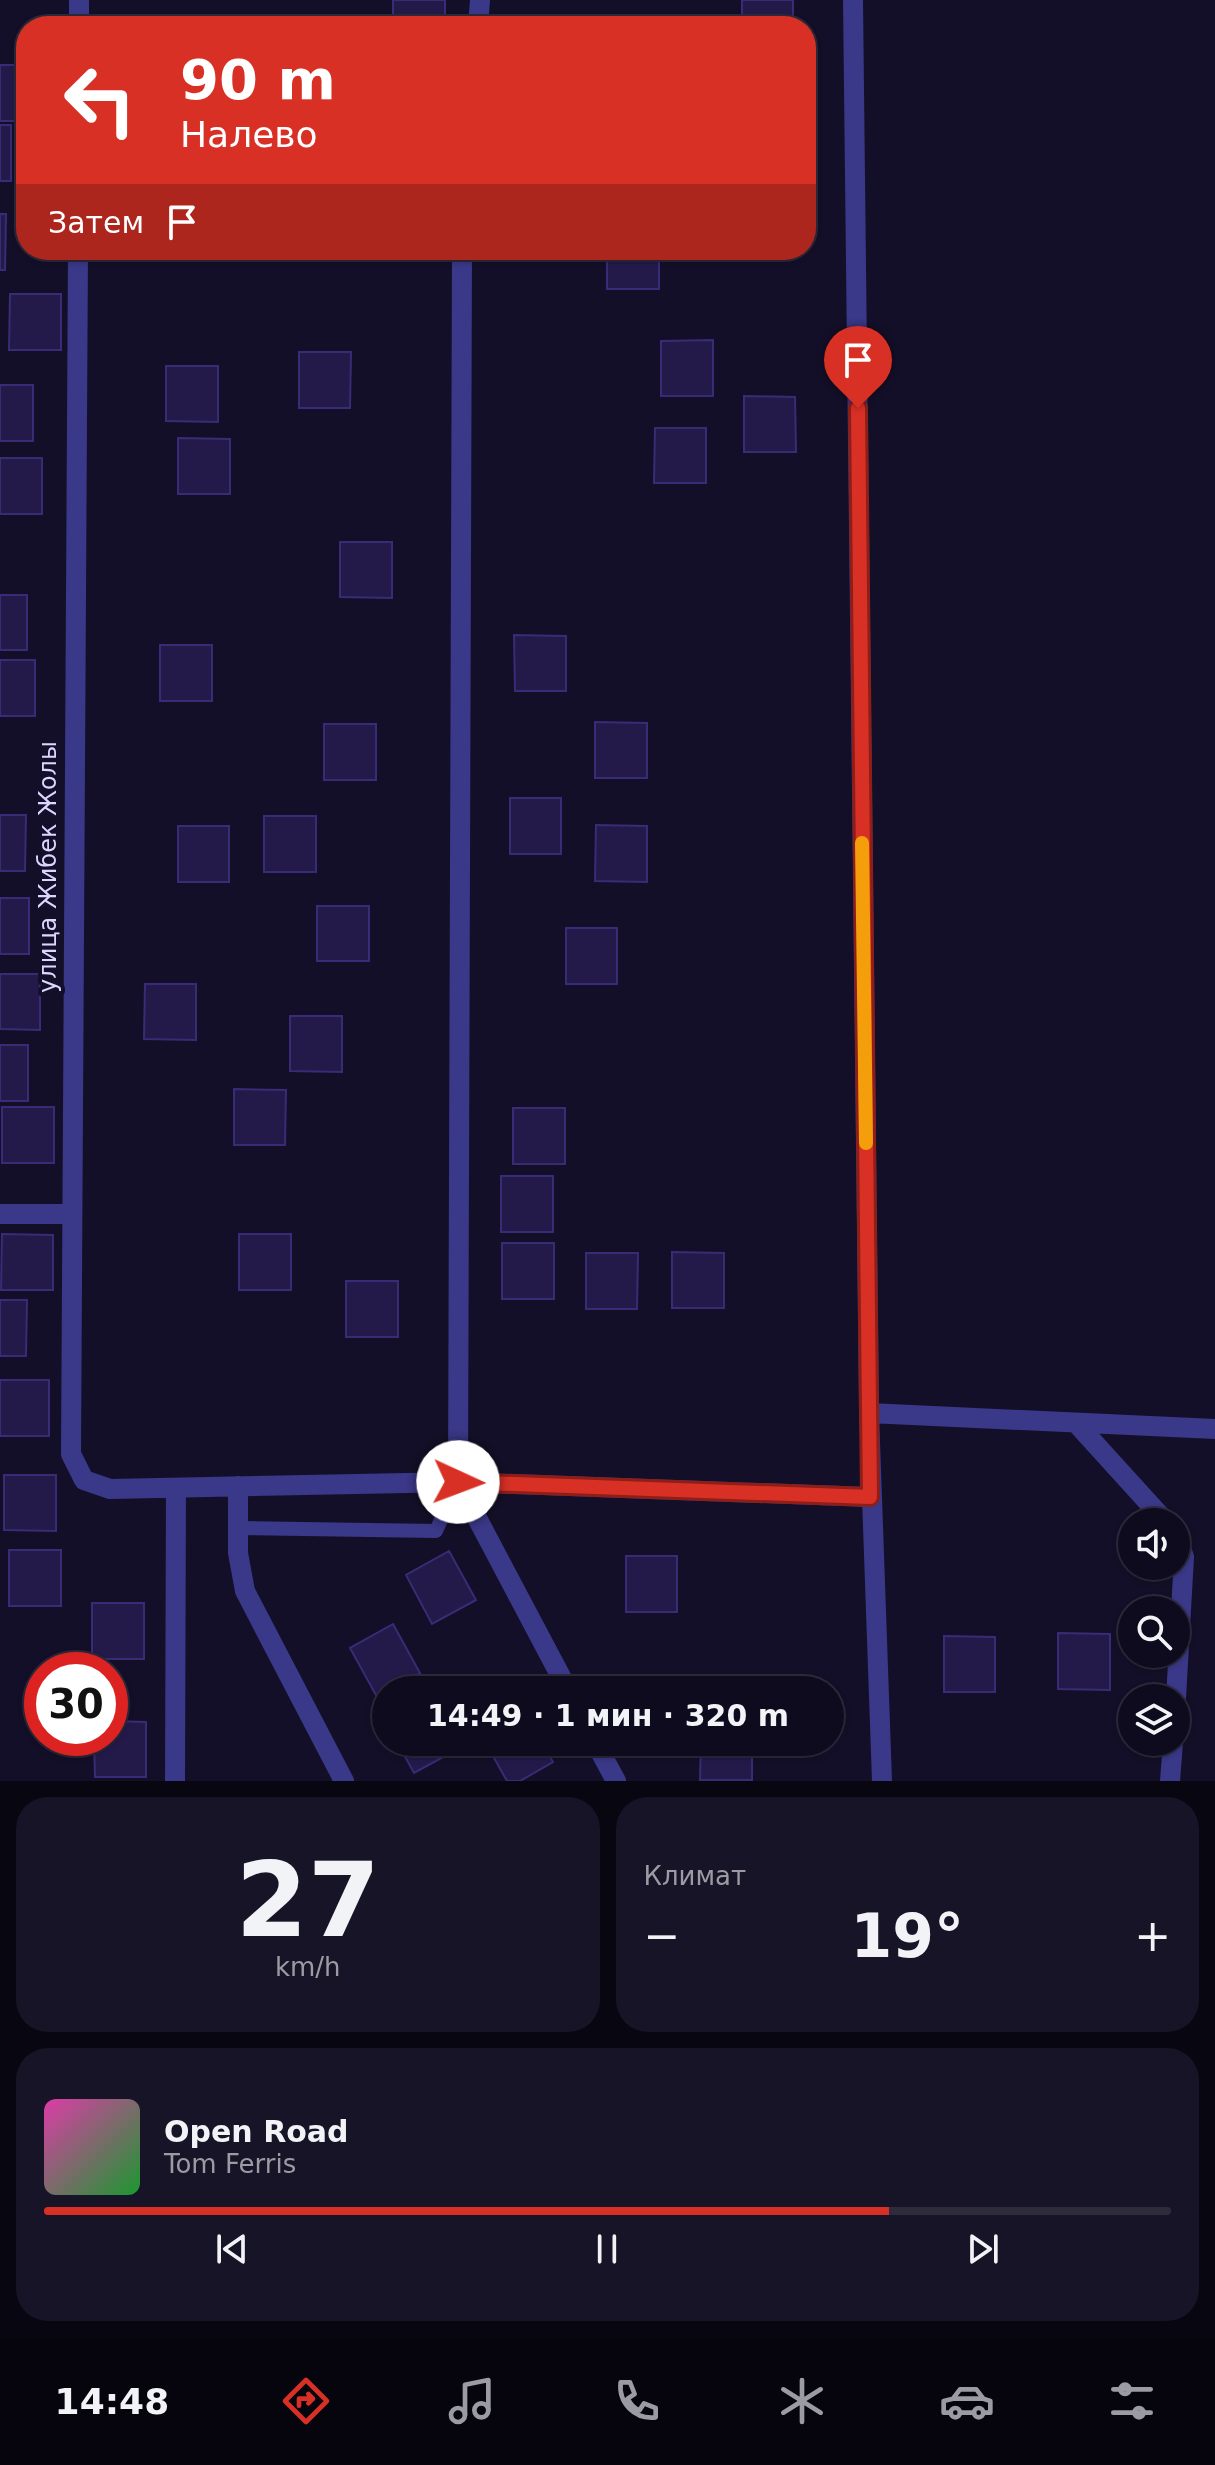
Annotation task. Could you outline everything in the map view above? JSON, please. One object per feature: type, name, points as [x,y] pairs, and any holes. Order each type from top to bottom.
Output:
[{"type":"street","points":[[853,0],[870,1497],[882,1781]]},
{"type":"street","name":"улица Жибек Жолы","points":[[78,260],[71,1454],[84,1480],[110,1489],[176,1488]]},
{"type":"street","points":[[462,260],[458,1482],[561,1676]]},
{"type":"street","points":[[0,1214],[72,1214]]},
{"type":"street","points":[[869,1413],[1215,1429]]},
{"type":"street","points":[[1077,1424],[1153,1508]]},
{"type":"street","points":[[175,1781],[176,1488],[458,1482],[870,1497]]},
{"type":"street","points":[[238,1486],[238,1553],[245,1591],[344,1781]]},
{"type":"street","points":[[1177,1684],[1183,1580]]},
{"type":"street","points":[[603,1756],[616,1781]]},
{"type":"street","points":[[1170,1781],[1172,1756]]},
{"type":"lane","points":[[238,1528],[436,1531],[458,1482]]},
{"type":"building","points":[[393,0],[445,0],[445,16],[393,16]]},
{"type":"building","points":[[742,0],[793,0],[793,16],[742,16]]},
{"type":"building","points":[[0,65],[16,65],[16,121],[0,121]]},
{"type":"building","points":[[0,125],[11,125],[11,181],[0,181]]},
{"type":"building","points":[[0,214],[6,214],[5,270],[0,270]]},
{"type":"building","points":[[607,260],[659,260],[659,289],[607,289]]},
{"type":"building","points":[[10,294],[61,294],[61,350],[9,350]]},
{"type":"building","points":[[713,340],[713,396],[661,396],[661,341]]},
{"type":"building","points":[[299,352],[351,352],[350,408],[299,408]]},
{"type":"building","points":[[166,366],[218,366],[218,422],[166,421]]},
{"type":"building","points":[[0,385],[33,385],[33,441],[0,441]]},
{"type":"building","points":[[744,396],[795,397],[796,452],[744,452]]},
{"type":"building","points":[[655,428],[706,428],[706,483],[654,483]]},
{"type":"building","points":[[178,438],[230,439],[230,494],[178,494]]},
{"type":"building","points":[[0,458],[42,458],[42,514],[0,514]]},
{"type":"building","points":[[340,542],[392,542],[392,598],[340,597]]},
{"type":"building","points":[[0,595],[27,595],[27,650],[0,650]]},
{"type":"building","points":[[514,635],[566,636],[566,691],[515,691]]},
{"type":"building","points":[[160,645],[212,645],[212,701],[160,701]]},
{"type":"building","points":[[0,660],[35,660],[35,716],[0,716]]},
{"type":"building","points":[[595,722],[647,723],[647,778],[595,778]]},
{"type":"building","points":[[324,724],[376,724],[376,780],[324,780]]},
{"type":"building","points":[[510,798],[561,798],[561,854],[510,854]]},
{"type":"building","points":[[0,815],[26,815],[25,871],[0,871]]},
{"type":"building","points":[[264,816],[316,816],[316,872],[264,872]]},
{"type":"building","points":[[596,825],[647,826],[647,882],[595,881]]},
{"type":"building","points":[[178,826],[229,826],[229,882],[178,882]]},
{"type":"building","points":[[0,898],[29,898],[29,954],[0,954]]},
{"type":"building","points":[[317,906],[369,906],[369,961],[317,961]]},
{"type":"building","points":[[566,928],[617,928],[617,984],[566,984]]},
{"type":"building","points":[[0,974],[40,974],[40,1030],[0,1029]]},
{"type":"building","points":[[145,984],[196,984],[196,1040],[144,1039]]},
{"type":"building","points":[[290,1016],[342,1016],[342,1072],[290,1071]]},
{"type":"building","points":[[0,1045],[28,1045],[28,1101],[0,1101]]},
{"type":"building","points":[[234,1089],[286,1090],[285,1145],[234,1145]]},
{"type":"building","points":[[2,1107],[54,1107],[54,1163],[2,1163]]},
{"type":"building","points":[[513,1108],[565,1108],[565,1164],[513,1164]]},
{"type":"building","points":[[501,1176],[553,1176],[553,1232],[501,1232]]},
{"type":"building","points":[[2,1234],[53,1235],[53,1290],[1,1290]]},
{"type":"building","points":[[239,1234],[291,1234],[291,1290],[239,1290]]},
{"type":"building","points":[[502,1243],[554,1243],[554,1299],[502,1299]]},
{"type":"building","points":[[672,1252],[724,1253],[724,1308],[672,1308]]},
{"type":"building","points":[[586,1253],[638,1253],[637,1309],[586,1309]]},
{"type":"building","points":[[346,1281],[398,1281],[398,1337],[346,1337]]},
{"type":"building","points":[[0,1300],[27,1300],[26,1356],[0,1356]]},
{"type":"building","points":[[0,1380],[49,1380],[49,1436],[0,1436]]},
{"type":"building","points":[[4,1475],[56,1475],[56,1531],[4,1530]]},
{"type":"building","points":[[9,1550],[61,1550],[61,1606],[9,1606]]},
{"type":"building","points":[[449,1551],[476,1600],[432,1624],[406,1575]]},
{"type":"building","points":[[626,1556],[677,1556],[677,1612],[626,1612]]},
{"type":"building","points":[[92,1603],[144,1603],[144,1659],[128,1659],[128,1652],[92,1652]]},
{"type":"building","points":[[393,1624],[420,1673],[415,1676],[372,1676],[372,1688],[350,1648]]},
{"type":"building","points":[[1058,1633],[1110,1634],[1110,1690],[1058,1689]]},
{"type":"building","points":[[944,1636],[995,1637],[995,1692],[944,1692]]},
{"type":"building","points":[[128,1722],[146,1722],[146,1777],[95,1777],[94,1756],[128,1756]]},
{"type":"building","points":[[405,1756],[445,1756],[414,1773]]},
{"type":"building","points":[[493,1756],[550,1756],[553,1762],[520,1781],[507,1781]]},
{"type":"building","points":[[701,1756],[752,1756],[752,1780],[700,1780]]},
{"type":"slow traffic","points":[[862,843],[866,1143]]},
{"type":"route","points":[[458,1482],[870,1497],[858,408]]}]
